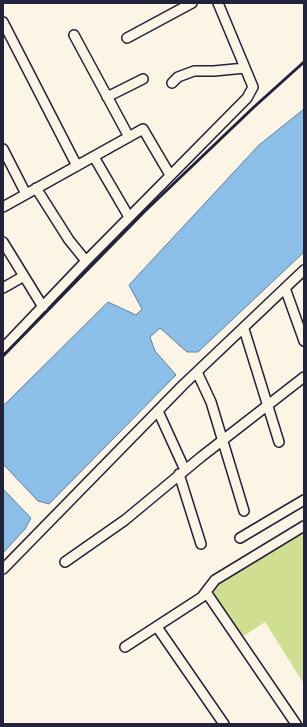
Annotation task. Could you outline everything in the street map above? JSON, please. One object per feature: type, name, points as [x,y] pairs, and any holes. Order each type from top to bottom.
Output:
[{"type":"street","points":[[127,38],[192,3]]},
{"type":"street","points":[[4,346],[129,216],[247,98],[253,87],[218,3]]},
{"type":"street","points":[[3,22],[77,166]]},
{"type":"street","points":[[74,36],[129,138]]},
{"type":"street","points":[[172,83],[178,77],[194,71],[214,72],[245,68]]},
{"type":"street","points":[[107,97],[143,79]]},
{"type":"street","points":[[3,207],[143,129],[170,175]]},
{"type":"street","points":[[3,149],[26,194]]},
{"type":"street","points":[[94,157],[129,216]]},
{"type":"street","points":[[36,188],[69,240],[86,261]]},
{"type":"street","points":[[3,242],[43,306]]},
{"type":"street","points":[[3,569],[197,372],[304,270]]},
{"type":"street","points":[[3,288],[24,276]]},
{"type":"street","points":[[285,288],[304,341]]},
{"type":"street","points":[[244,328],[279,442]]},
{"type":"street","points":[[197,372],[211,402],[224,440],[244,511]]},
{"type":"street","points":[[65,562],[125,520],[182,472],[304,377]]},
{"type":"street","points":[[158,411],[182,472],[201,544]]},
{"type":"street","points":[[240,538],[304,500]]},
{"type":"street","points":[[125,648],[206,592],[215,580],[304,526]]},
{"type":"street","points":[[206,592],[296,724]]},
{"type":"street","points":[[157,627],[224,724]]},
{"type":"green space","points":[[304,532],[304,684],[265,622],[242,637],[213,594],[217,585]]},
{"type":"water","points":[[304,109],[304,252],[198,352],[187,352],[160,328],[150,337],[155,351],[176,375],[49,504],[38,501],[3,464],[3,406],[108,302],[136,315],[142,309],[129,285],[259,145]]},
{"type":"water","points":[[3,489],[31,518],[25,529],[3,553]]},
{"type":"railway","points":[[3,356],[145,211],[254,107],[304,62]]}]
